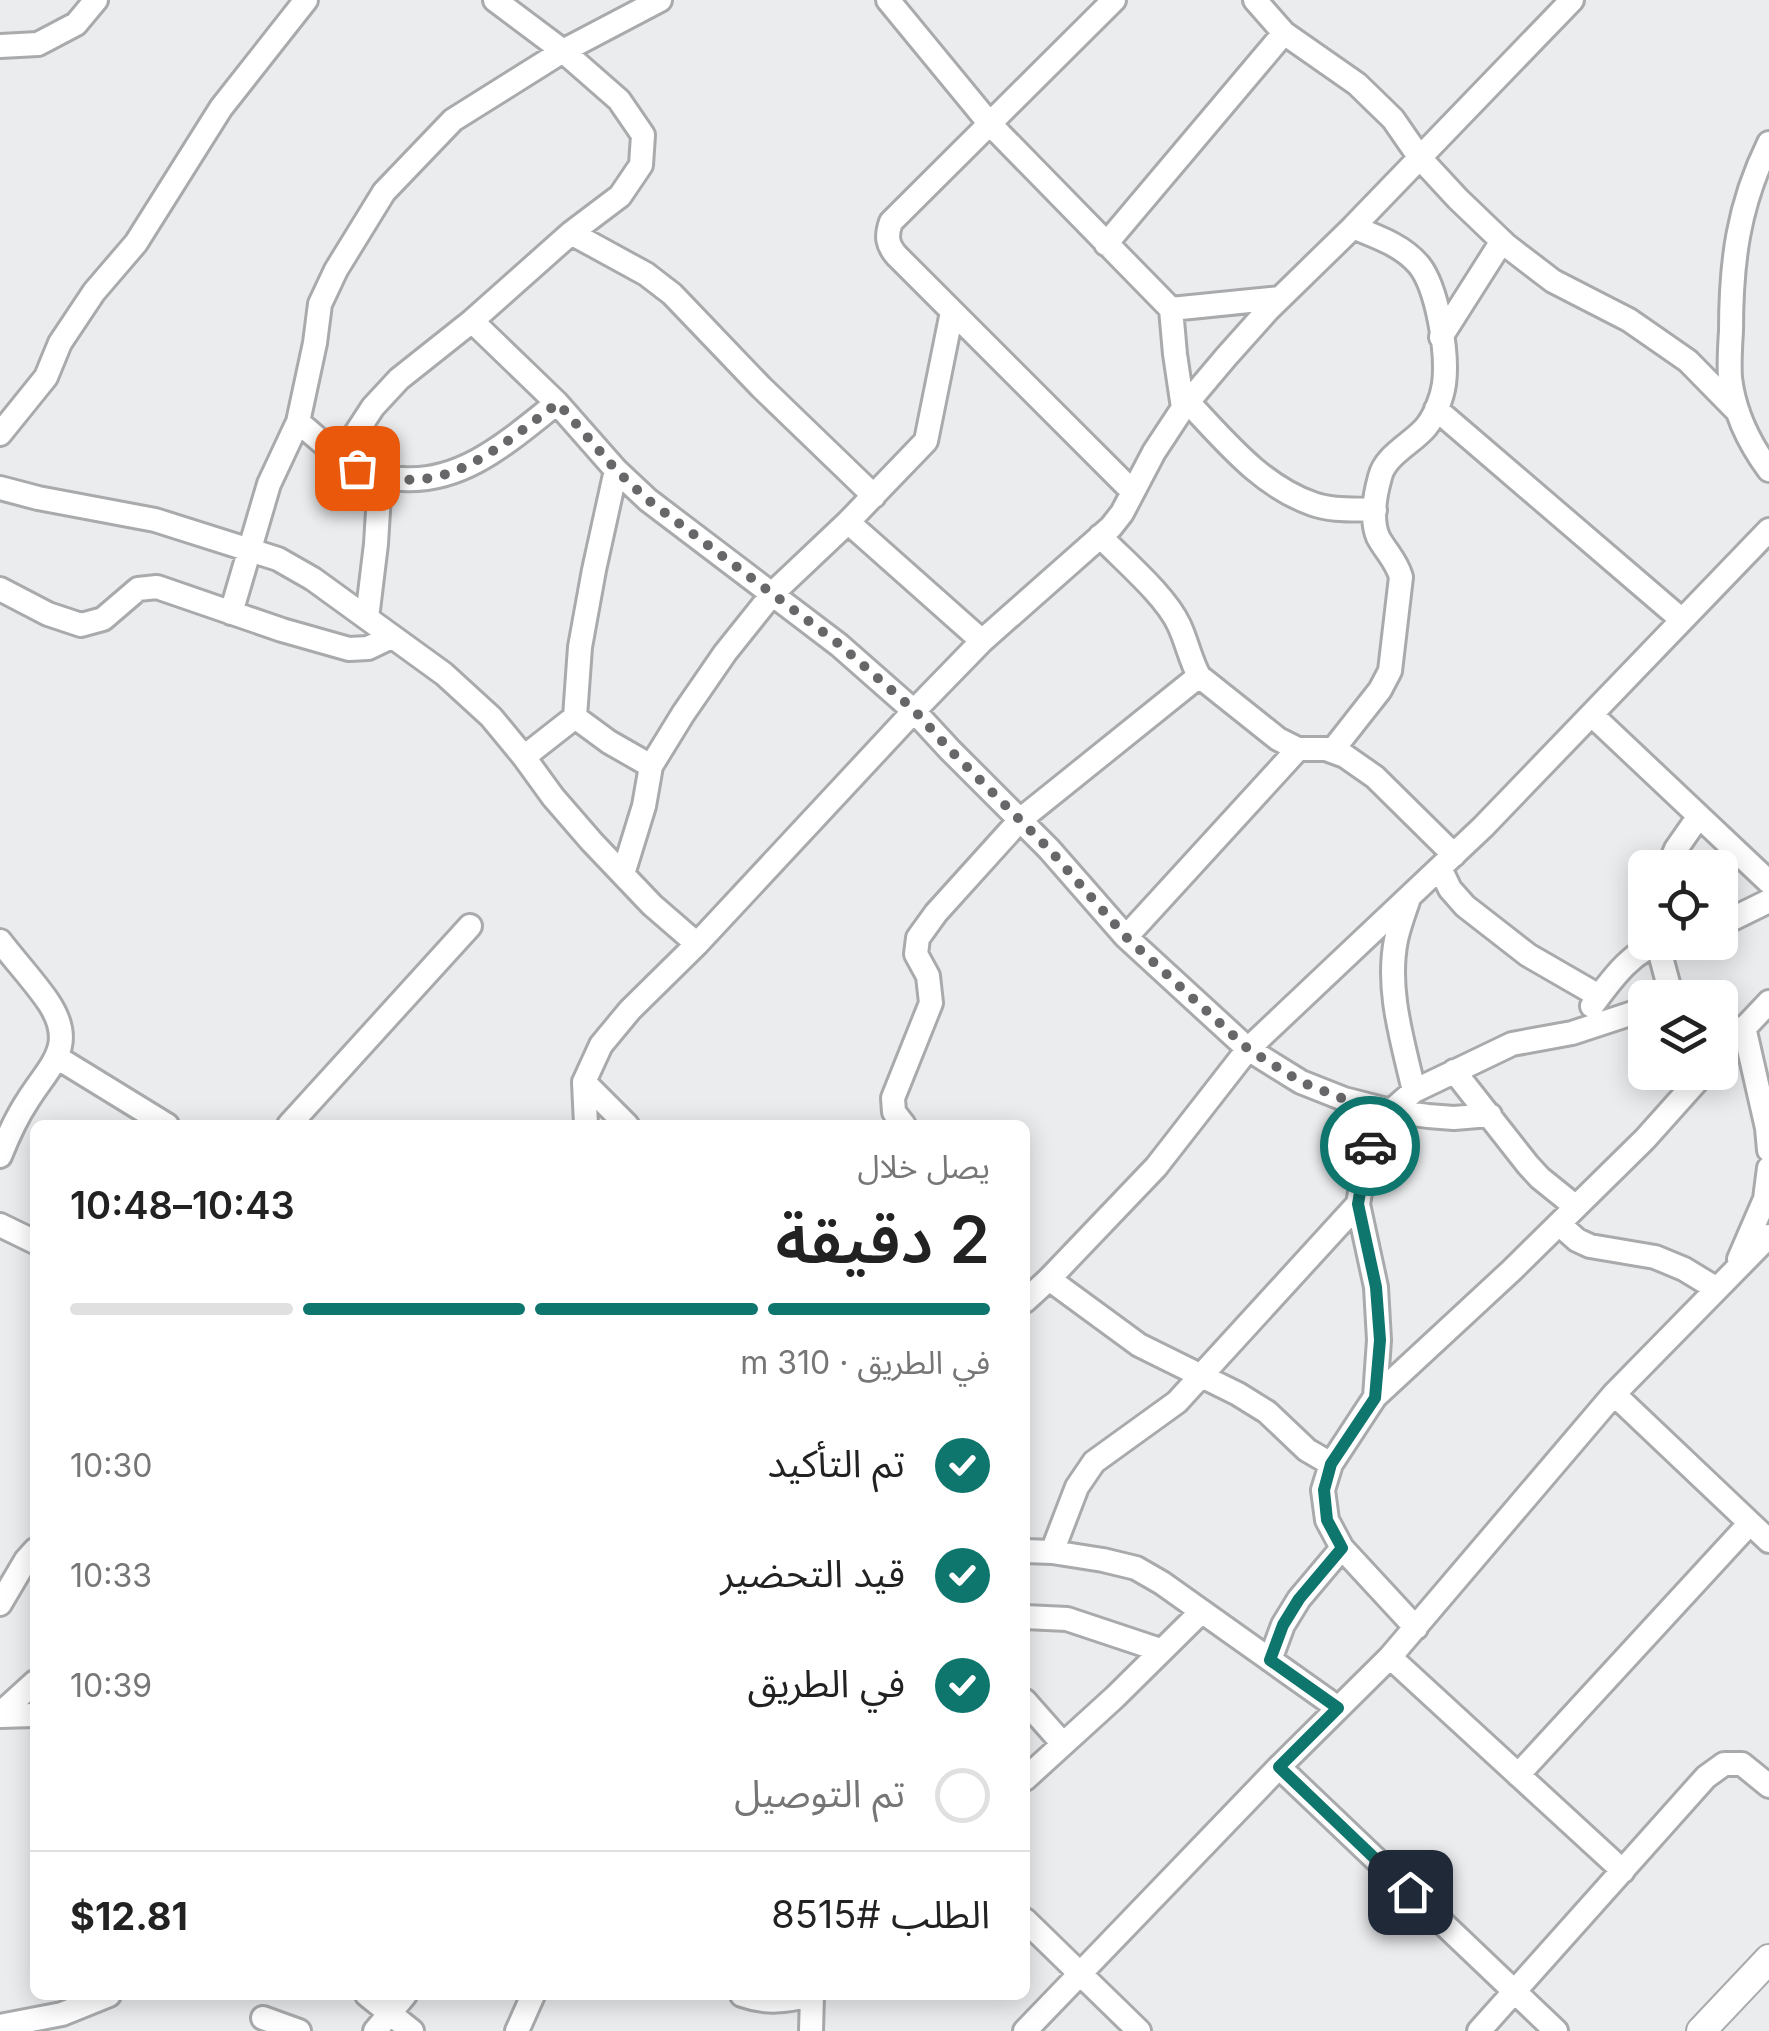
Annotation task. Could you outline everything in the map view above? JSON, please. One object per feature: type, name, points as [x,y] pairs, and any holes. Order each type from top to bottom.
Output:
[{"type":"street","points":[[0,46],[38,44],[76,24],[96,0]]},
{"type":"street","points":[[231,613],[269,484],[298,422],[320,304],[384,192],[453,120],[563,51],[660,0]]},
{"type":"street","points":[[888,0],[990,124],[1171,309],[1174,354],[1186,405],[1248,465],[1291,494],[1316,506],[1375,510]]},
{"type":"street","points":[[1114,0],[891,222],[887,239],[890,249],[1132,491]]},
{"type":"street","points":[[1254,0],[1284,33],[1357,84],[1393,118],[1420,158],[1502,241],[1553,281],[1629,320],[1688,361],[1738,412]]},
{"type":"street","points":[[586,1120],[584,1082],[602,1045],[630,1010],[982,641],[1122,513],[1154,452],[1186,405],[1280,298],[1354,227],[1572,0]]},
{"type":"street","points":[[0,434],[46,376],[60,342],[94,292],[136,243],[221,108],[297,3]]},
{"type":"street","points":[[341,456],[398,378],[620,196],[641,165],[643,135],[619,100],[508,3]]},
{"type":"street","points":[[1106,244],[1284,33]]},
{"type":"street","points":[[1769,143],[1744,202],[1736,240],[1730,378],[1738,412],[1769,470]]},
{"type":"street","points":[[1332,751],[1380,690],[1390,670],[1401,577],[1377,535],[1374,519],[1380,473],[1427,426],[1444,387],[1444,358],[1434,297],[1420,267],[1398,246],[1354,227]]},
{"type":"street","points":[[572,233],[646,274],[672,294],[761,388],[874,496]]},
{"type":"street","points":[[1441,337],[1502,241]]},
{"type":"street","points":[[1171,309],[1280,298]]},
{"type":"street","points":[[622,874],[651,766],[683,714],[773,594],[926,442],[952,312]]},
{"type":"street","points":[[472,321],[558,403],[616,470],[676,522],[839,644],[914,710],[1049,849],[1126,937],[1248,1049],[1301,1082],[1344,1099],[1392,1111],[1454,1118],[1490,1115]]},
{"type":"street","points":[[298,422],[357,468],[380,478],[418,480],[466,469],[558,403]]},
{"type":"street","points":[[1436,409],[1682,620]]},
{"type":"street","points":[[524,757],[574,718],[580,647],[616,470]]},
{"type":"street","points":[[367,618],[380,478]]},
{"type":"street","points":[[0,488],[155,520],[278,559],[313,579],[444,674],[491,717],[552,797],[652,905],[697,944]]},
{"type":"street","points":[[848,522],[982,641]]},
{"type":"street","points":[[1030,1296],[1156,1167],[1248,1049],[1447,861],[1769,530]]},
{"type":"street","points":[[1100,536],[1168,607],[1200,676],[1278,739],[1298,749],[1326,749],[1345,756],[1375,778],[1447,861],[1450,889],[1465,906],[1528,955],[1599,996]]},
{"type":"street","points":[[0,589],[48,614],[81,625],[103,619],[138,589],[157,587],[349,649],[368,648],[391,638]]},
{"type":"street","points":[[900,1120],[894,1112],[894,1098],[932,1003],[928,976],[916,954],[918,938],[1020,820],[1200,676]]},
{"type":"street","points":[[1592,715],[1769,882]]},
{"type":"street","points":[[574,718],[651,766]]},
{"type":"street","points":[[1126,937],[1298,749]]},
{"type":"street","points":[[1676,850],[1700,816]]},
{"type":"street","points":[[1409,897],[1396,939],[1392,985],[1414,1091]]},
{"type":"street","points":[[1738,916],[1769,901]]},
{"type":"street","points":[[293,1120],[470,926]]},
{"type":"street","points":[[0,942],[50,1004],[62,1030],[58,1058],[13,1123],[0,1156]]},
{"type":"street","points":[[1572,1033],[1599,996],[1635,960]]},
{"type":"street","points":[[1738,1034],[1769,1002]]},
{"type":"street","points":[[1375,1398],[1380,1340],[1376,1287],[1358,1204],[1367,1152],[1380,1125],[1414,1091],[1512,1044],[1572,1033],[1628,1015]]},
{"type":"street","points":[[1744,1027],[1769,1150]]},
{"type":"street","points":[[58,1058],[159,1120]]},
{"type":"street","points":[[1454,1071],[1540,1178],[1567,1216],[1578,1240],[1590,1246],[1655,1257],[1725,1281]]},
{"type":"street","points":[[584,1082],[622,1120]]},
{"type":"street","points":[[1416,1628],[1342,1548],[1327,1520],[1324,1490],[1331,1464],[1375,1398],[1511,1272],[1685,1090]]},
{"type":"street","points":[[1725,1281],[1765,1200],[1769,1168]]},
{"type":"street","points":[[1052,1552],[1077,1487],[1094,1462],[1177,1402],[1358,1204]]},
{"type":"street","points":[[0,1225],[30,1240]]},
{"type":"street","points":[[1025,2031],[1390,1657],[1614,1394],[1769,1236]]},
{"type":"street","points":[[1049,1279],[1139,1345],[1267,1412],[1307,1450],[1331,1464]]},
{"type":"street","points":[[1614,1394],[1769,1541]]},
{"type":"street","points":[[1518,1775],[1750,1523]]},
{"type":"street","points":[[1270,1660],[1283,1625],[1299,1599],[1342,1548]]},
{"type":"street","points":[[1030,1551],[1136,1568],[1338,1708]]},
{"type":"street","points":[[0,1604],[30,1556]]},
{"type":"street","points":[[1030,1775],[1202,1612]]},
{"type":"street","points":[[1030,1617],[1067,1619],[1160,1650]]},
{"type":"street","points":[[1390,1657],[1622,1872]]},
{"type":"street","points":[[0,1715],[30,1687]]},
{"type":"street","points":[[1030,1707],[1064,1744]]},
{"type":"street","points":[[0,1715],[30,1715]]},
{"type":"street","points":[[1479,2031],[1706,1777],[1724,1764],[1742,1764],[1769,1786]]},
{"type":"street","points":[[1279,1767],[1556,2031]]},
{"type":"street","points":[[1030,1925],[1139,2031]]},
{"type":"street","points":[[1701,2031],[1769,1959]]},
{"type":"street","points":[[0,2026],[62,2014],[97,2000]]},
{"type":"street","points":[[517,2031],[531,2000]]},
{"type":"street","points":[[757,2000],[789,2000]]},
{"type":"street","points":[[811,2031],[812,2000]]},
{"type":"street","points":[[390,2013],[412,2031]]},
{"type":"street","points":[[261,2015],[300,2031]]},
{"type":"way so far","points":[[357,468],[380,478],[418,480],[466,469],[558,403],[616,470],[648,500],[839,644],[914,710],[1049,849],[1126,937],[1248,1049],[1301,1082],[1344,1099],[1392,1111],[1370,1146]]},
{"type":"route","points":[[1370,1146],[1358,1204],[1376,1287],[1380,1340],[1375,1398],[1331,1464],[1324,1490],[1327,1520],[1342,1548],[1299,1599],[1283,1625],[1270,1660],[1338,1708],[1279,1767],[1410,1892]]}]
